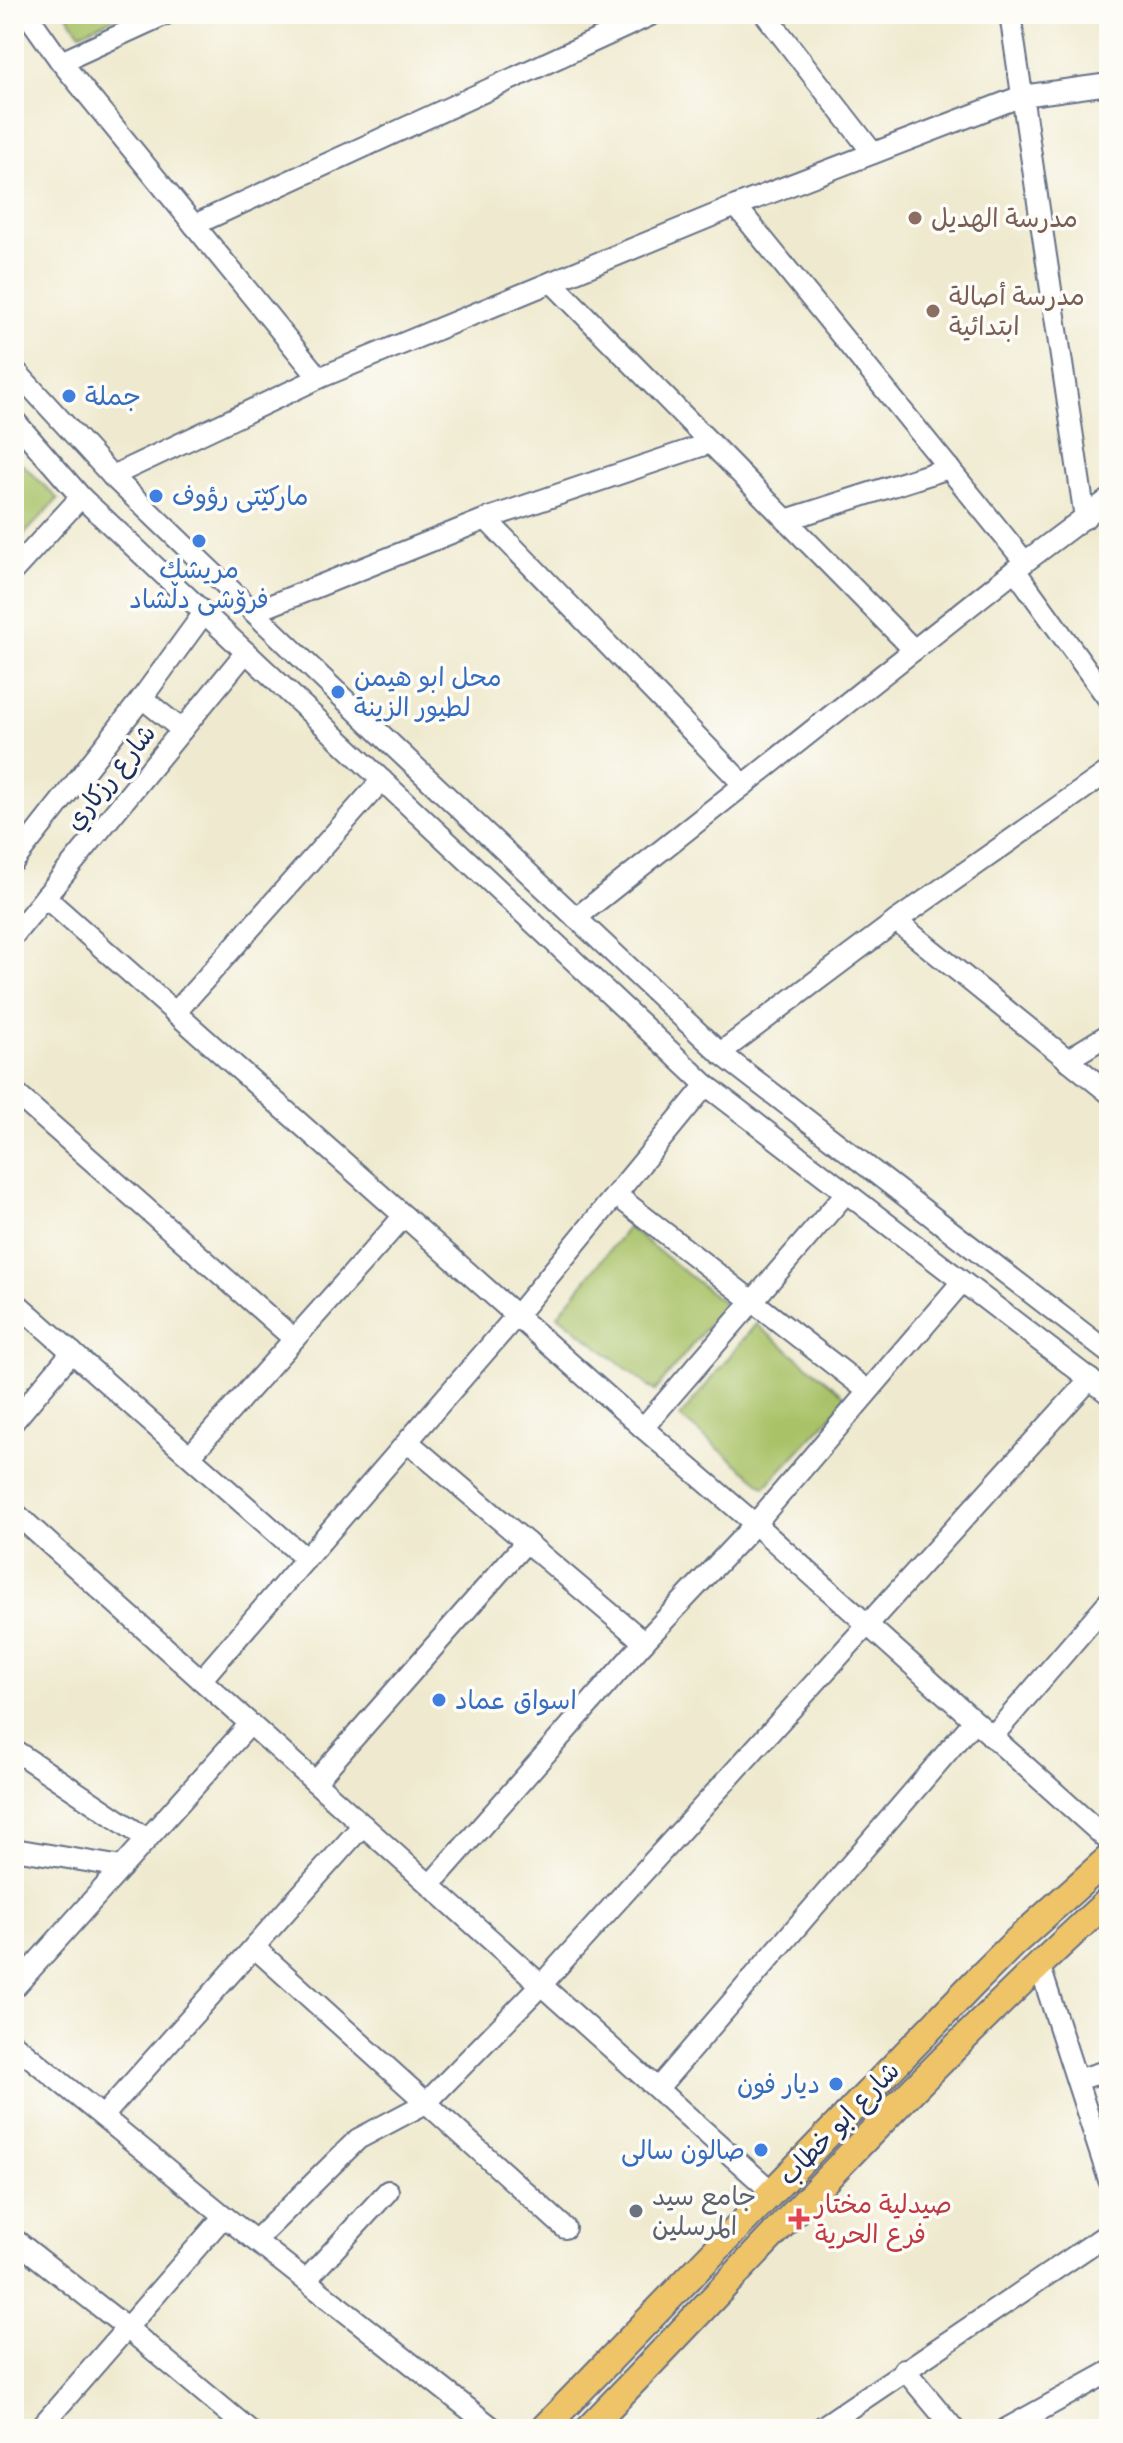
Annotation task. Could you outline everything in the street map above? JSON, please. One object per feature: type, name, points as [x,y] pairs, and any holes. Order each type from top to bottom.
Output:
[{"type":"main road","name":"شارع ابو خطاب","points":[[543,2429],[1003,1954],[1109,1858]]},
{"type":"main road","name":"شارع ابو خطاب","points":[[588,2429],[1039,1964],[1109,1900]]},
{"type":"street","points":[[27,14],[61,62],[319,378]]},
{"type":"street","points":[[61,62],[166,14]]},
{"type":"street","points":[[194,225],[653,14]]},
{"type":"street","points":[[765,14],[873,153]]},
{"type":"street","points":[[1010,14],[1085,518]]},
{"type":"street","points":[[112,476],[319,378],[736,206],[1022,96],[1109,84]]},
{"type":"street","points":[[736,206],[949,468],[1020,566],[1109,700]]},
{"type":"street","points":[[552,282],[914,650]]},
{"type":"street","points":[[14,369],[112,476],[720,1053],[1109,1353]]},
{"type":"street","points":[[34,444],[60,419]]},
{"type":"street","points":[[14,420],[81,497],[706,1085],[1109,1394]]},
{"type":"street","points":[[254,612],[486,519],[710,443]]},
{"type":"street","points":[[786,520],[949,468]]},
{"type":"street","points":[[14,570],[81,497]]},
{"type":"street","points":[[576,918],[1109,499]]},
{"type":"street","points":[[486,519],[744,785]]},
{"type":"street","name":"شارع رزكاري","points":[[14,861],[142,698],[204,613]]},
{"type":"street","name":"شارع رزكاري","points":[[14,935],[246,652]]},
{"type":"street","points":[[142,698],[182,730]]},
{"type":"street","points":[[720,1053],[896,921],[1109,771]]},
{"type":"street","points":[[175,1013],[382,780]]},
{"type":"street","points":[[45,897],[1109,1841]]},
{"type":"street","points":[[896,921],[1109,1093]]},
{"type":"street","points":[[621,1007],[645,983]]},
{"type":"street","points":[[1067,1060],[1109,1034]]},
{"type":"street","points":[[201,1680],[516,1316],[706,1085]]},
{"type":"street","points":[[14,1092],[294,1339]]},
{"type":"street","points":[[643,1428],[846,1193]]},
{"type":"street","points":[[616,1195],[868,1391]]},
{"type":"street","points":[[190,1456],[404,1216]]},
{"type":"street","points":[[430,1885],[644,1642],[755,1524],[961,1283]]},
{"type":"street","points":[[14,1301],[306,1559]]},
{"type":"street","points":[[14,1421],[72,1352]]},
{"type":"street","points":[[256,2240],[358,2139],[426,2103],[542,1984],[1090,1379]]},
{"type":"street","points":[[408,1442],[644,1642]]},
{"type":"street","points":[[14,1512],[772,2192]]},
{"type":"street","points":[[315,1782],[526,1542]]},
{"type":"street","points":[[992,1737],[1109,1601]]},
{"type":"street","points":[[658,2088],[974,1721]]},
{"type":"street","points":[[14,1988],[250,1724]]},
{"type":"street","points":[[14,1750],[147,1839]]},
{"type":"street","points":[[103,2116],[363,1825]]},
{"type":"street","points":[[14,1849],[122,1867]]},
{"type":"street","points":[[254,1947],[565,2228]]},
{"type":"street","points":[[1039,1964],[1109,2180]]},
{"type":"street","points":[[14,2044],[224,2216],[494,2429]]},
{"type":"street","points":[[1077,2080],[1109,2070]]},
{"type":"street","points":[[307,2279],[388,2191]]},
{"type":"street","points":[[39,2429],[224,2216]]},
{"type":"street","points":[[819,2429],[1109,2233]]},
{"type":"street","points":[[14,2239],[248,2429]]},
{"type":"street","points":[[904,2369],[954,2429]]},
{"type":"street","points":[[1006,2429],[1109,2372]]},
{"type":"green space","points":[[66,14],[123,14],[80,33]]},
{"type":"green space","points":[[14,456],[58,499],[14,545]]},
{"type":"green space","points":[[628,1227],[725,1304],[655,1391],[558,1315]]},
{"type":"green space","points":[[756,1324],[848,1398],[765,1487],[680,1417]]},
{"type":"place","name":"مدرسة الهديل","points":[[915,218]]},
{"type":"place","name":"مدرسة أصالة ابتدائية","points":[[933,311]]},
{"type":"place","name":"جملة","points":[[69,396]]},
{"type":"place","name":"ماركێتى رؤوف","points":[[156,496]]},
{"type":"place","name":"مريشك فرۆشى دڵشاد","points":[[199,541]]},
{"type":"place","name":"محل ابو هيمن لطيور الزينة","points":[[338,692]]},
{"type":"place","name":"اسواق عماد","points":[[439,1700]]},
{"type":"place","name":"ديار فون","points":[[836,2084]]},
{"type":"place","name":"صالون سالى","points":[[761,2150]]},
{"type":"place","name":"جامع سيد المرسلين","points":[[636,2211]]},
{"type":"place","name":"صيدلية مختار فرع الحرية","points":[[799,2219]]}]
